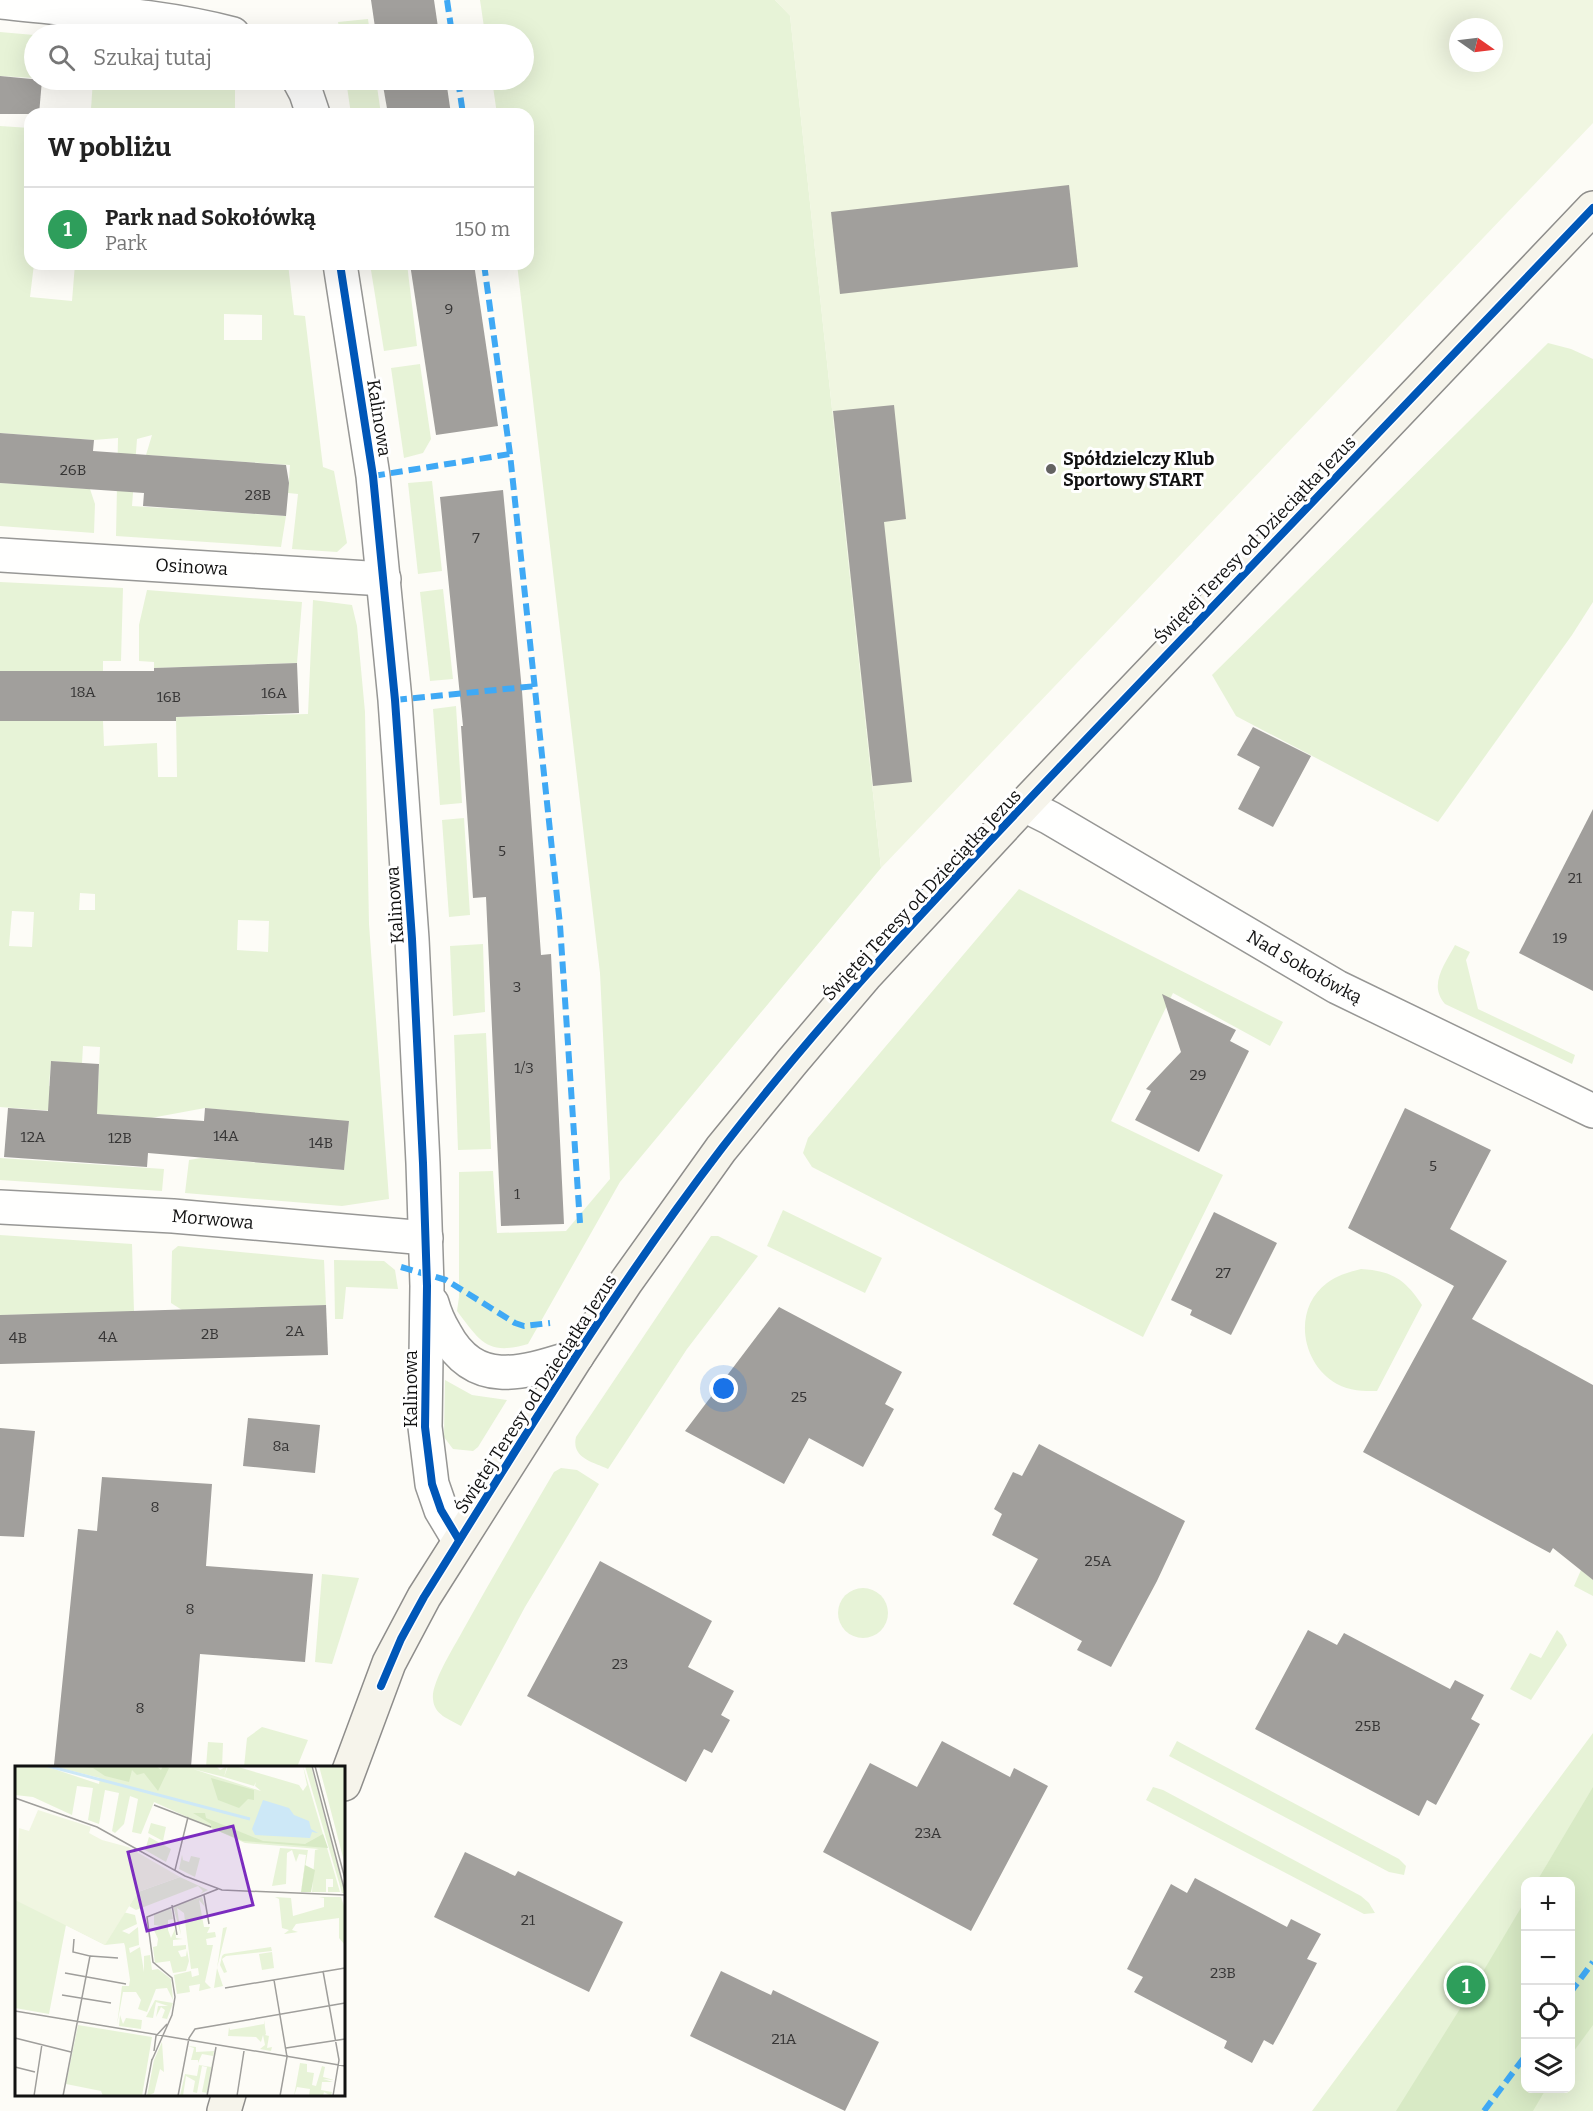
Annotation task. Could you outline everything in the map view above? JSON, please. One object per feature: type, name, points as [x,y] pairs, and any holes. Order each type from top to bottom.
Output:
[{"type":"street","points":[[0,2],[185,24]]},
{"type":"street","points":[[304,90],[311,108]]},
{"type":"street","name":"Świętej Teresy od Dzieciątka Jezus","points":[[345,1781],[401,1639],[459,1540],[626,1282],[721,1149],[865,976],[1024,805],[1593,208]]},
{"type":"street","name":"Kalinowa","points":[[341,270],[373,476],[384,579],[412,939],[426,1238],[425,1427],[432,1484],[441,1510],[459,1540]]},
{"type":"street","name":"Osinowa","points":[[0,555],[384,579]]},
{"type":"street","name":"Nad Sokołówką","points":[[1024,805],[1336,987],[1593,1111]]},
{"type":"street","name":"Morwowa","points":[[0,1207],[173,1215],[426,1238]]},
{"type":"street","name":"Kalinowa","points":[[427,1286],[435,1315],[453,1348],[477,1367],[495,1373],[517,1372],[577,1356]]},
{"type":"street","points":[[224,2111],[228,2096]]},
{"type":"green space","points":[[480,0],[775,0],[790,15],[881,868],[620,1182],[528,1344],[503,1348],[494,1347],[479,1338],[457,1311],[459,1172],[493,1171],[497,1233],[566,1231],[610,1179],[600,973],[518,270],[534,270],[534,108],[496,108],[493,90],[534,90],[534,24],[484,24]]},
{"type":"green space","name":"Spółdzielczy Klub Sportowy START","points":[[775,0],[1593,0],[1593,123],[881,868],[790,16]]},
{"type":"green space","points":[[368,19],[369,24],[338,24],[338,22]]},
{"type":"green space","points":[[0,32],[24,34],[24,77],[0,76]]},
{"type":"green space","points":[[92,90],[235,90],[235,108],[91,108]]},
{"type":"green space","points":[[347,90],[377,90],[380,108],[350,108]]},
{"type":"green space","points":[[0,126],[24,128],[24,270],[33,270],[30,297],[72,301],[75,270],[289,270],[294,315],[305,316],[323,467],[334,471],[347,543],[337,552],[292,549],[298,494],[288,493],[290,465],[146,455],[152,435],[137,439],[132,506],[286,516],[281,547],[116,536],[118,438],[94,440],[0,433]],"holes":[[[224,314],[262,315],[262,340],[224,340]]]},
{"type":"green space","points":[[371,270],[408,270],[417,346],[384,351]]},
{"type":"green space","points":[[1548,343],[1571,349],[1593,359],[1593,602],[1572,635],[1438,822],[1236,716],[1212,675]]},
{"type":"green space","points":[[420,364],[431,439],[423,453],[404,458],[391,368]]},
{"type":"green space","points":[[432,481],[442,571],[418,574],[408,483]]},
{"type":"green space","points":[[0,483],[90,489],[95,504],[94,533],[0,526]]},
{"type":"green space","points":[[0,582],[123,588],[121,661],[103,661],[103,671],[0,671]]},
{"type":"green space","points":[[443,589],[453,679],[430,681],[420,592]]},
{"type":"green space","points":[[147,590],[302,602],[297,663],[154,668],[154,662],[139,661],[139,625]]},
{"type":"green space","points":[[313,600],[352,605],[357,626],[365,712],[369,924],[389,1199],[342,1206],[185,1193],[189,1160],[201,1158],[344,1170],[349,1122],[205,1108],[151,1118],[0,1107],[0,721],[103,721],[104,746],[157,743],[158,777],[177,777],[176,717],[308,714]],"holes":[[[80,893],[95,894],[95,910],[79,910]],[[12,911],[34,912],[32,947],[9,946]],[[238,920],[269,921],[268,952],[237,950]],[[83,1046],[100,1047],[98,1089],[49,1086],[51,1061],[82,1063]]]},
{"type":"green space","points":[[456,706],[462,803],[440,805],[433,709]]},
{"type":"green space","points":[[464,818],[470,915],[449,917],[442,820]]},
{"type":"green space","points":[[1019,889],[1283,1022],[1270,1046],[1173,993],[1111,1121],[1223,1175],[1143,1337],[812,1167],[803,1153],[808,1138]]},
{"type":"green space","points":[[483,944],[485,1012],[453,1016],[450,946]]},
{"type":"green space","points":[[1455,945],[1470,952],[1466,960],[1478,1009],[1575,1055],[1572,1064],[1445,1004],[1440,997],[1438,982]]},
{"type":"green space","points":[[486,1033],[491,1149],[458,1150],[454,1035]]},
{"type":"green space","points":[[0,1158],[164,1169],[162,1191],[0,1180]]},
{"type":"green space","points":[[783,1210],[882,1258],[865,1293],[767,1246]]},
{"type":"green space","points":[[0,1235],[132,1244],[134,1312],[0,1315]]},
{"type":"green space","points":[[711,1236],[718,1236],[758,1256],[687,1349],[608,1469],[584,1458],[577,1450],[576,1437]]},
{"type":"green space","points":[[178,1246],[324,1260],[326,1305],[182,1310],[171,1303],[172,1251]]},
{"type":"green space","points":[[334,1260],[384,1261],[395,1270],[398,1289],[346,1287],[343,1319],[335,1319]]},
{"type":"green space","points":[[1361,1269],[1389,1274],[1397,1278],[1410,1289],[1422,1305],[1377,1391],[1346,1388],[1325,1375],[1315,1363],[1305,1336],[1305,1321],[1316,1294],[1335,1278]]},
{"type":"green space","points":[[445,1380],[472,1395],[507,1400],[478,1447],[473,1451],[453,1449],[444,1437]]},
{"type":"green space","points":[[561,1468],[577,1470],[599,1484],[525,1607],[461,1726],[443,1716],[436,1709],[433,1692],[439,1675],[554,1472]]},
{"type":"green space","points":[[1581,1570],[1593,1580],[1593,1596],[1574,1586]]},
{"type":"green space","points":[[322,1574],[359,1578],[332,1664],[315,1662]]},
{"type":"green space","points":[[863,1588],[877,1592],[884,1599],[888,1613],[884,1627],[877,1634],[863,1638],[849,1634],[842,1627],[838,1613],[842,1599],[849,1592]]},
{"type":"green space","points":[[1557,1630],[1567,1645],[1531,1700],[1510,1689],[1530,1653],[1541,1658]]},
{"type":"green space","points":[[262,1727],[308,1740],[297,1766],[244,1766],[247,1738]]},
{"type":"green space","points":[[1593,1733],[1593,2111],[1312,2111]]},
{"type":"green space","points":[[1177,1741],[1399,1859],[1406,1866],[1404,1875],[1389,1872],[1169,1756]]},
{"type":"green space","points":[[208,1742],[223,1743],[222,1766],[206,1766]]},
{"type":"green space","points":[[1153,1787],[1163,1790],[1361,1896],[1375,1913],[1364,1914],[1146,1800]]},
{"type":"green space","points":[[1593,1787],[1593,2025],[1575,2050],[1575,1877],[1539,1877]]},
{"type":"green space","points":[[1521,1908],[1521,2093],[1544,2093],[1533,2111],[1396,2111]]},
{"type":"building","points":[[371,0],[434,0],[438,24],[375,24]]},
{"type":"building","points":[[0,76],[24,78],[24,90],[41,90],[40,108],[24,108],[24,114],[0,114]]},
{"type":"building","points":[[384,90],[447,90],[450,108],[387,108]]},
{"type":"building","points":[[1069,185],[1078,267],[840,294],[831,212]]},
{"type":"building","points":[[411,270],[475,270],[498,426],[436,435]]},
{"type":"building","points":[[894,405],[906,519],[884,522],[912,782],[873,786],[833,411]]},
{"type":"building","points":[[0,433],[94,440],[93,451],[286,465],[289,483],[286,516],[143,506],[144,493],[0,483]]},
{"type":"building","points":[[503,490],[522,691],[541,955],[551,954],[564,1224],[501,1226],[486,897],[473,898],[461,726],[463,726],[440,497]]},
{"type":"building","points":[[297,663],[299,713],[176,717],[176,721],[0,721],[0,671],[154,671],[154,668]]},
{"type":"building","points":[[1253,727],[1311,756],[1273,827],[1238,809],[1260,767],[1237,755]]},
{"type":"building","points":[[1593,809],[1593,991],[1519,953]]},
{"type":"building","points":[[1162,994],[1236,1030],[1230,1041],[1249,1051],[1199,1152],[1135,1120],[1151,1091],[1146,1089],[1181,1052]]},
{"type":"building","points":[[51,1061],[99,1064],[97,1114],[204,1121],[205,1108],[349,1121],[344,1170],[148,1153],[147,1167],[4,1157],[8,1108],[48,1111]]},
{"type":"building","points":[[1405,1108],[1491,1150],[1450,1229],[1507,1261],[1472,1319],[1593,1385],[1593,1580],[1553,1548],[1550,1553],[1363,1452],[1454,1286],[1348,1228]]},
{"type":"building","points":[[1214,1212],[1277,1243],[1231,1335],[1190,1315],[1192,1310],[1171,1300]]},
{"type":"building","points":[[326,1305],[328,1355],[0,1364],[0,1315]]},
{"type":"building","points":[[779,1307],[902,1372],[885,1404],[894,1409],[863,1467],[809,1438],[784,1484],[685,1431]]},
{"type":"building","points":[[248,1418],[320,1425],[315,1473],[243,1466]]},
{"type":"building","points":[[0,1428],[35,1431],[24,1537],[0,1536]]},
{"type":"building","points":[[1039,1444],[1185,1521],[1157,1581],[1111,1667],[1077,1650],[1082,1641],[1013,1604],[1038,1559],[992,1535],[1002,1514],[994,1509],[1013,1472],[1022,1476]]},
{"type":"building","points":[[102,1477],[212,1484],[206,1566],[313,1574],[305,1662],[200,1654],[191,1766],[54,1765],[78,1529],[97,1531]]},
{"type":"building","points":[[600,1561],[712,1621],[688,1667],[734,1691],[721,1715],[730,1720],[712,1753],[704,1749],[686,1782],[527,1696]]},
{"type":"building","points":[[1308,1630],[1337,1645],[1344,1633],[1450,1689],[1455,1680],[1484,1695],[1471,1719],[1480,1724],[1436,1805],[1427,1800],[1419,1816],[1255,1729]]},
{"type":"building","points":[[942,1741],[1010,1777],[1014,1768],[1048,1786],[971,1931],[823,1852],[870,1763],[917,1787]]},
{"type":"building","points":[[465,1852],[515,1876],[518,1871],[623,1922],[589,1992],[434,1917]]},
{"type":"building","points":[[1195,1878],[1287,1927],[1291,1919],[1321,1934],[1307,1959],[1317,1963],[1284,2025],[1273,2045],[1264,2040],[1252,2063],[1224,2048],[1227,2041],[1134,1992],[1143,1977],[1127,1969],[1171,1884],[1187,1893]]},
{"type":"building","points":[[721,1971],[771,1995],[773,1990],[879,2042],[845,2111],[690,2036]]},
{"type":"marked path","points":[[447,0],[451,24]]},
{"type":"marked path","points":[[459,90],[462,108]]},
{"type":"marked path","points":[[485,270],[510,454],[560,925],[580,1223]]},
{"type":"marked path","points":[[373,476],[510,454]]},
{"type":"marked path","points":[[395,700],[536,686]]},
{"type":"marked path","points":[[401,1267],[446,1280],[515,1323],[524,1326],[550,1323]]},
{"type":"marked path","points":[[1575,1986],[1593,1962]]},
{"type":"marked path","points":[[1484,2111],[1521,2062]]},
{"type":"cycle path","points":[[381,1686],[401,1639],[424,1597],[568,1369],[682,1202],[765,1093],[810,1039],[950,883],[1593,208]]},
{"type":"cycle path","points":[[341,270],[373,476],[395,700],[412,939],[423,1163],[427,1286],[425,1427],[432,1484],[441,1510],[459,1540]]},
{"type":"place","name":"Spółdzielczy Klub Sportowy START","points":[[1051,469]]},
{"type":"place","name":"Park nad Sokołówką","points":[[1466,1985]]}]
